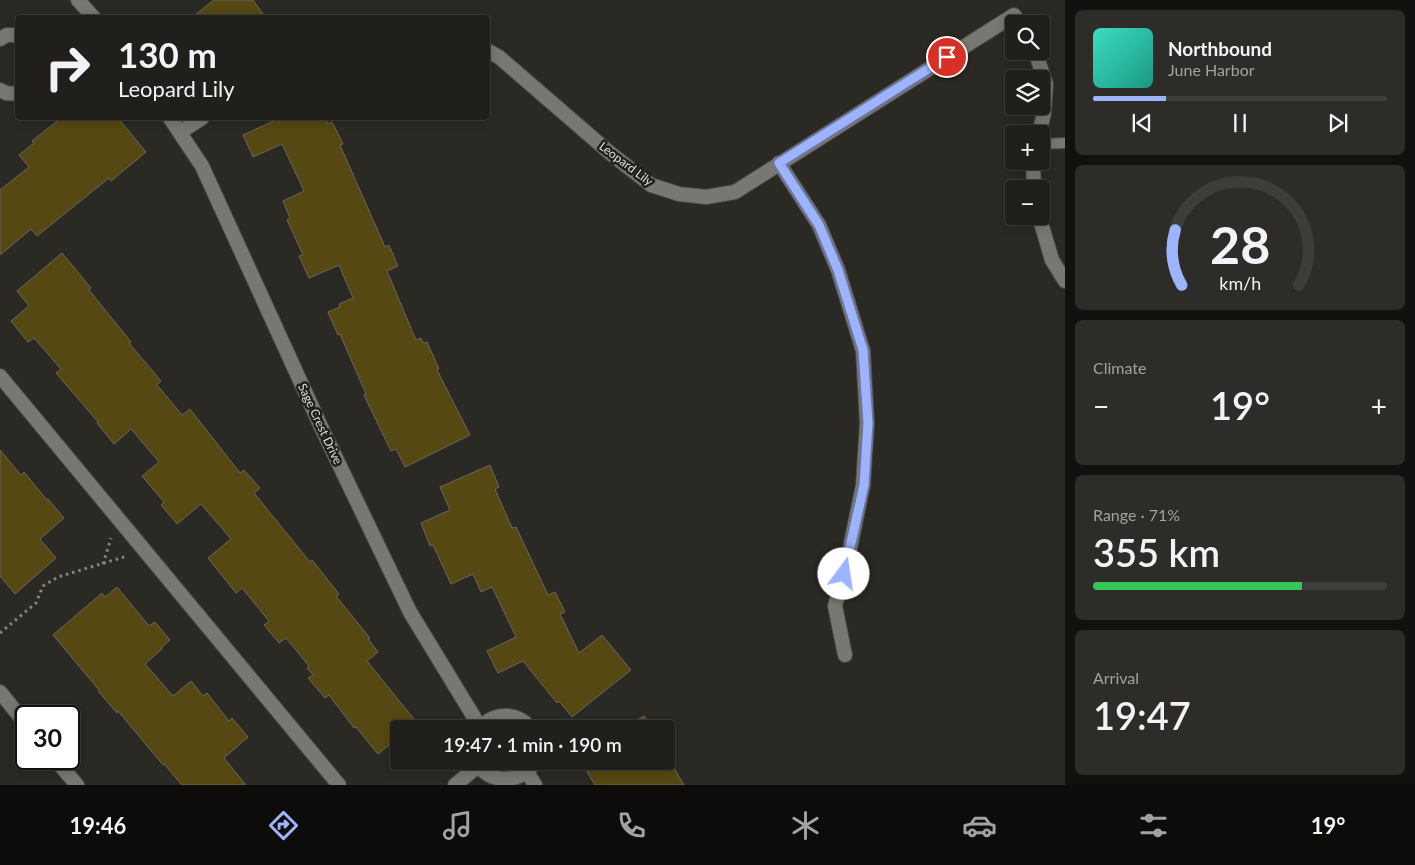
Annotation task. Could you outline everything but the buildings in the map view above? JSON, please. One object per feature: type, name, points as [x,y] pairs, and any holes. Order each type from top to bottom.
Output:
[{"type":"street","points":[[78,0],[91,15]]},
{"type":"street","name":"Leopard Lily","points":[[490,52],[499,57],[610,153],[651,185],[679,194],[706,197],[735,192],[779,163],[1005,26]]},
{"type":"street","points":[[0,39],[7,35],[15,34]]},
{"type":"street","points":[[1039,60],[1046,84],[1041,125]]},
{"type":"street","points":[[0,90],[15,94]]},
{"type":"street","name":"Sage Crest Drive","points":[[171,120],[202,166],[323,431],[410,612],[475,720]]},
{"type":"street","points":[[180,132],[199,120]]},
{"type":"street","points":[[779,163],[819,225],[838,270],[863,350],[868,423],[864,485],[835,606],[845,655]]},
{"type":"street","points":[[1042,225],[1052,260],[1065,281]]},
{"type":"street","points":[[0,376],[339,785]]},
{"type":"street","points":[[0,692],[15,710]]},
{"type":"street","points":[[488,720],[498,716],[509,716],[521,720]]},
{"type":"street","points":[[64,770],[77,785]]},
{"type":"street","points":[[456,785],[471,770]]},
{"type":"street","points":[[483,770],[492,778],[500,780],[518,778],[527,770]]},
{"type":"street","points":[[532,770],[535,785]]},
{"type":"lane","points":[[1050,144],[1065,143]]},
{"type":"path","points":[[0,633],[36,603],[43,586],[58,577],[144,550]]},
{"type":"route","points":[[844,574],[864,485],[868,423],[863,350],[838,270],[819,225],[779,163],[947,57]]}]
